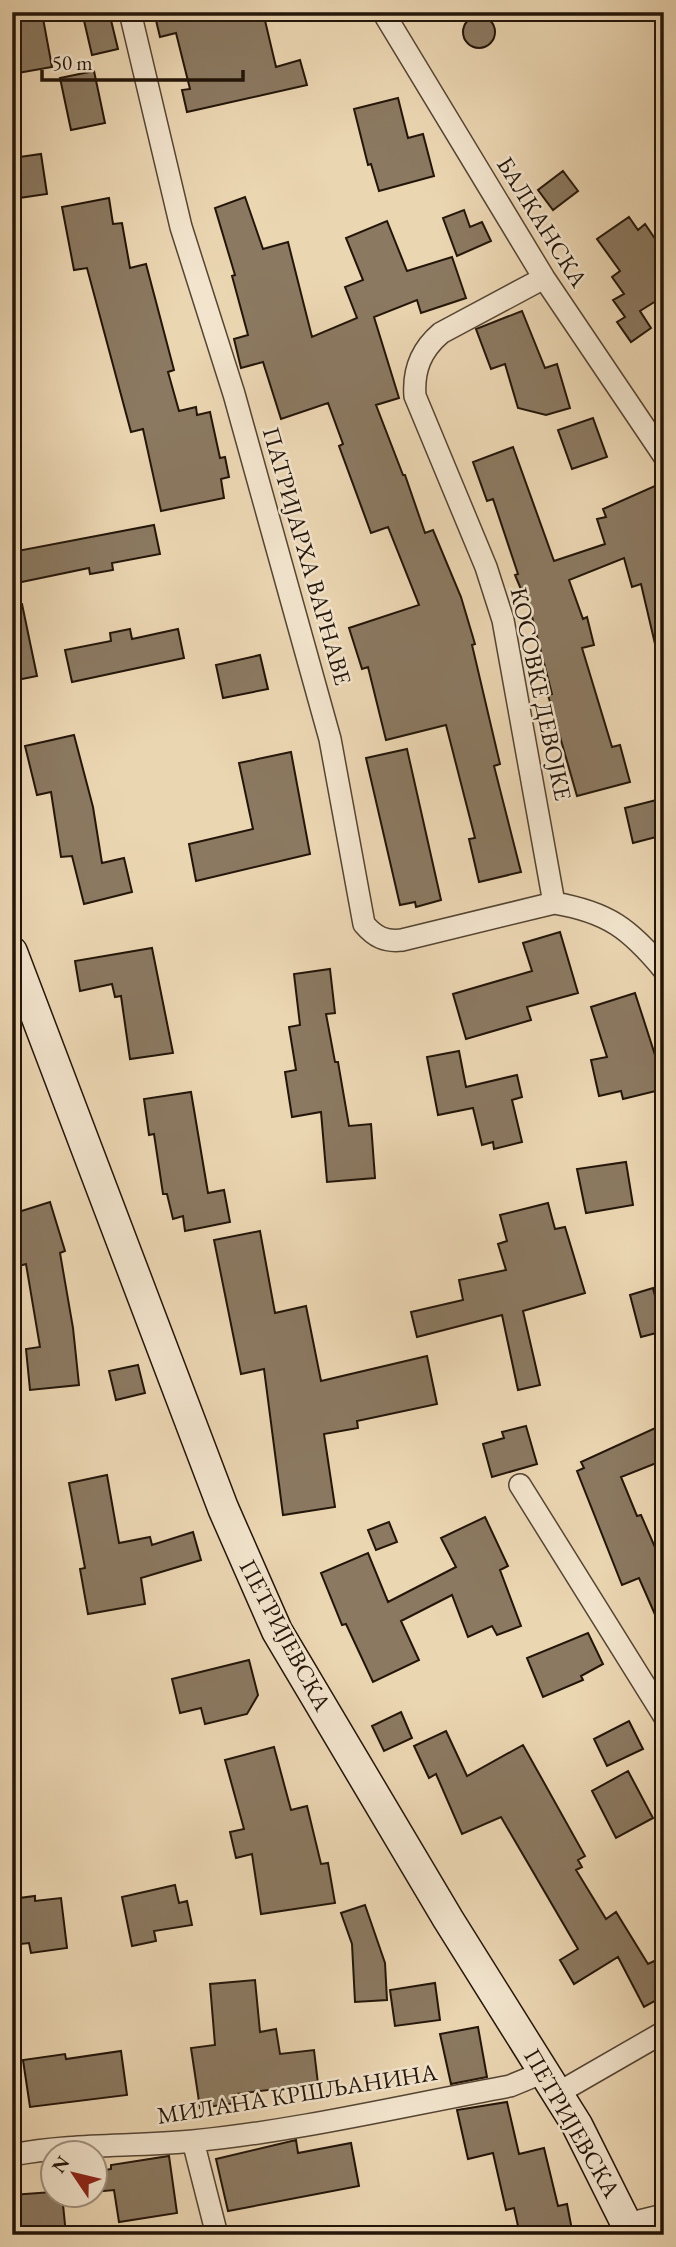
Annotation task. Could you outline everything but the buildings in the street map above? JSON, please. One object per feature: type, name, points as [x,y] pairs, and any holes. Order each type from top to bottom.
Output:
[{"type":"main road","name":"ПЕТРИЈЕВСКА","points":[[12,952],[223,1508],[261,1599],[277,1631],[448,1919],[551,2082],[630,2229]]},
{"type":"street","name":"ПАТРИЈАРХА ВАРНАВЕ","points":[[130,12],[181,227],[234,394],[330,739],[364,924],[372,933],[394,941],[554,903]]},
{"type":"street","name":"БАЛКАНСКА","points":[[383,12],[544,278],[664,456]]},
{"type":"street","name":"КОСОВКЕ ДЕВОЈКЕ","points":[[544,278],[441,333],[429,344],[415,371],[414,381],[415,396],[486,567],[503,620],[554,903]]},
{"type":"street","points":[[554,903],[577,907],[625,928],[664,970]]},
{"type":"street","points":[[520,1486],[664,1716]]},
{"type":"street","name":"МИЛАНА КРШЉАНИНА","points":[[12,2155],[50,2148],[193,2141],[510,2086],[551,2082],[664,2032]]},
{"type":"street","points":[[193,2141],[217,2235]]},
{"type":"street","points":[[630,2229],[664,2215]]}]
